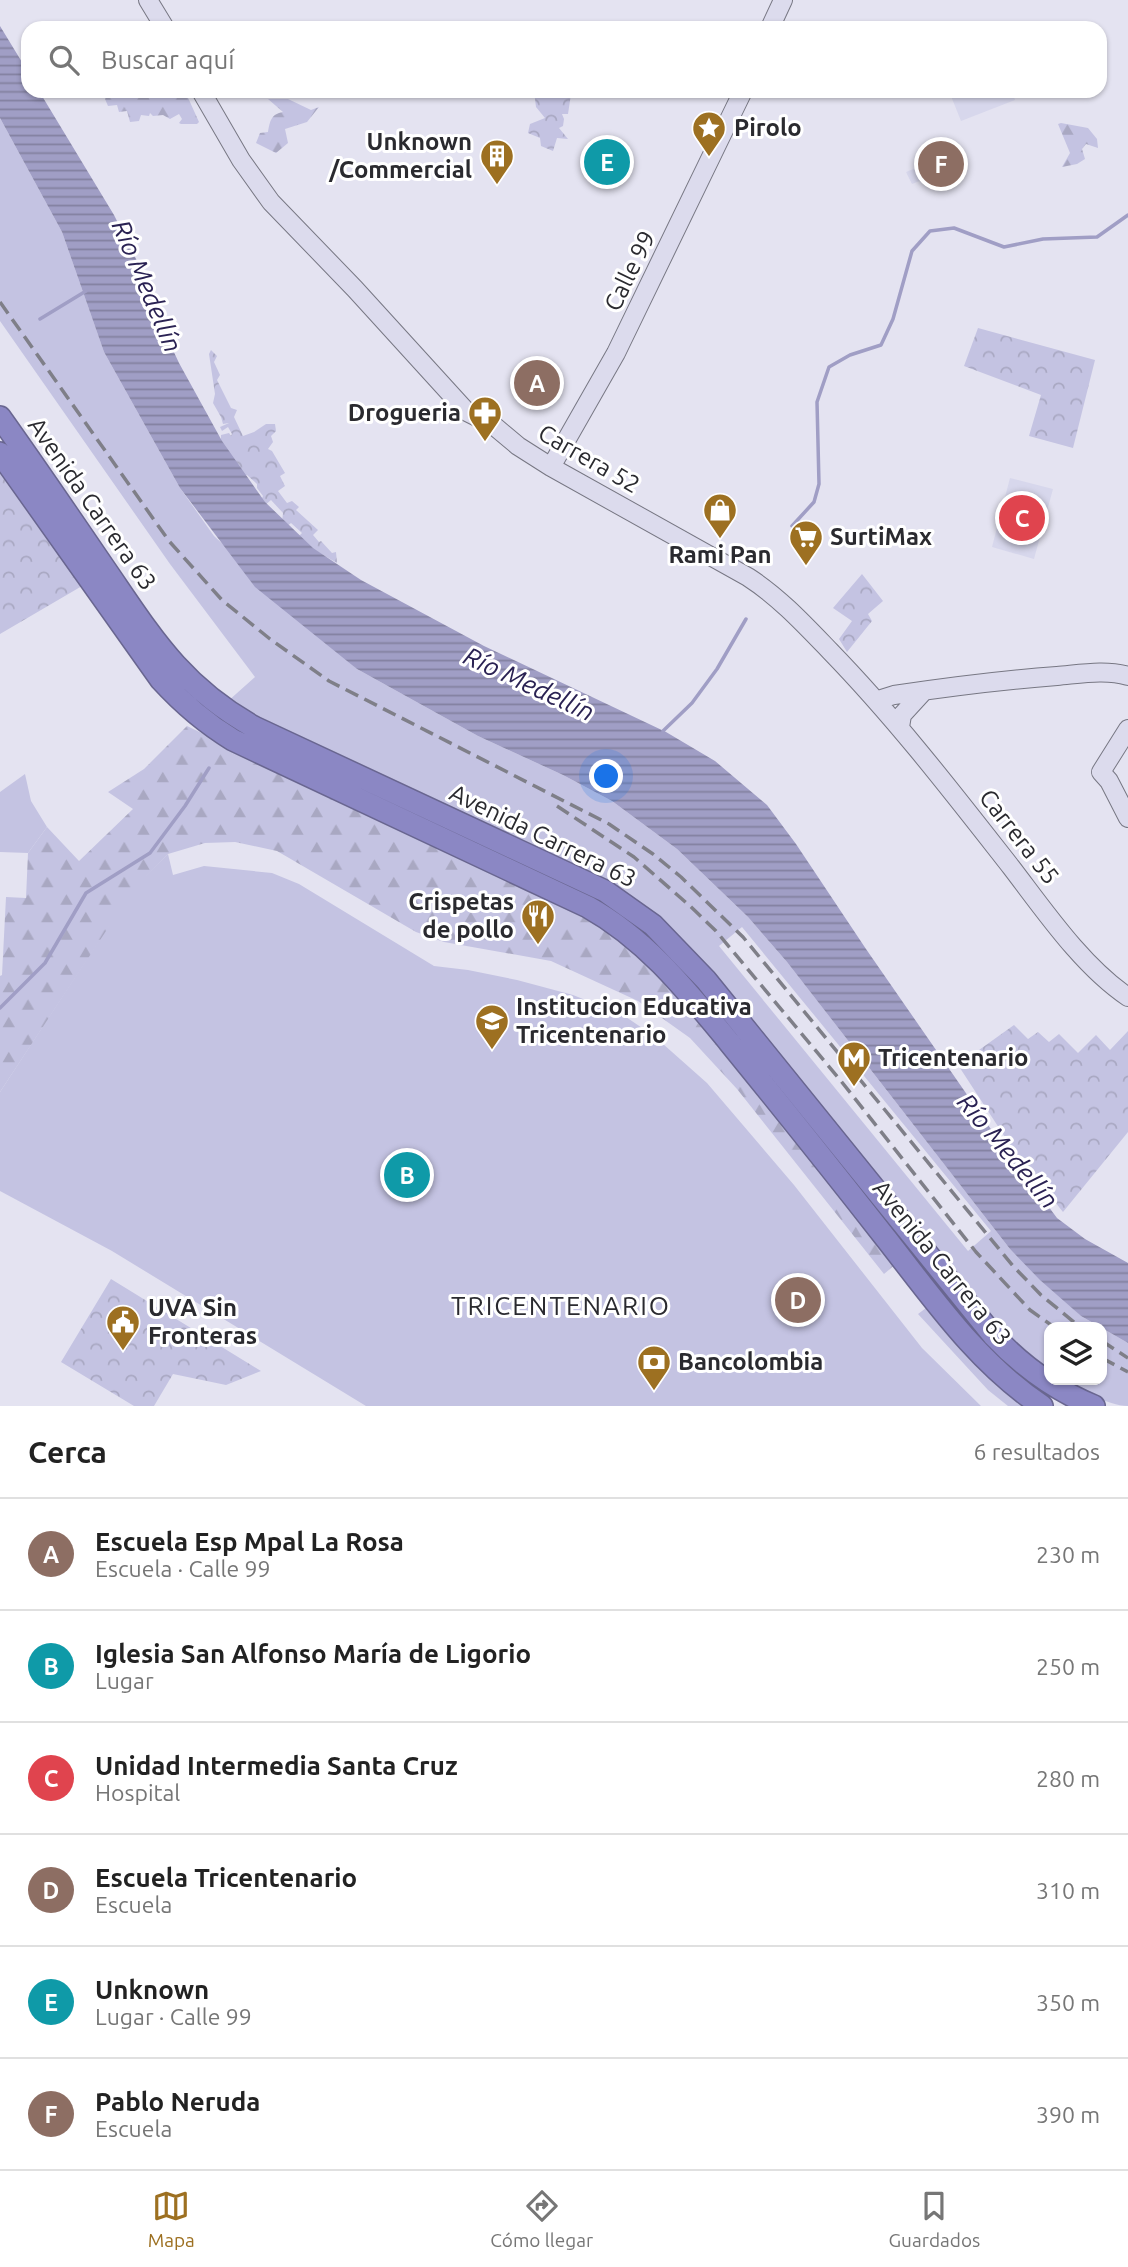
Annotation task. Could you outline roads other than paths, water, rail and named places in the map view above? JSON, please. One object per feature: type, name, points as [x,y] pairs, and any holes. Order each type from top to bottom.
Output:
[{"type":"highway","name":"Avenida Carrera 63","points":[[0,417],[160,648],[197,688],[216,704],[254,727],[605,891],[653,925],[706,980],[993,1335],[1038,1375],[1094,1406]]},
{"type":"highway","name":"Avenida Carrera 63","points":[[0,453],[161,680],[190,710],[233,740],[558,892],[612,920],[631,934],[667,969],[700,1007],[965,1338],[997,1371],[1042,1406]]},
{"type":"main road","points":[[148,0],[162,21]]},
{"type":"main road","points":[[773,21],[783,0]]},
{"type":"main road","name":"Carrera 52","points":[[205,98],[241,160],[271,202],[467,412],[493,425],[517,446],[551,467],[756,582],[798,618],[878,700]]},
{"type":"main road","name":"Calle 99","points":[[551,467],[616,353],[740,98]]},
{"type":"main road","points":[[878,700],[924,691],[1096,673],[1128,676]]},
{"type":"main road","points":[[900,727],[902,715],[924,691]]},
{"type":"main road","name":"Carrera 55","points":[[878,700],[1049,917],[1090,963],[1128,997]]},
{"type":"main road","points":[[1128,729],[1101,772],[1109,781],[1128,818]]},
{"type":"water","name":"Río Medellín","points":[[0,26],[21,60],[21,98],[43,98],[114,215],[143,273],[159,320],[179,363],[222,441],[265,502],[313,548],[361,580],[484,646],[666,732],[715,761],[767,805],[995,1135],[1057,1218],[1085,1239],[1128,1263],[1128,1343],[1107,1331],[1107,1322],[1091,1322],[1081,1316],[1010,1249],[787,962],[748,917],[677,849],[612,801],[478,736],[357,669],[255,587],[180,488],[104,352],[62,232],[0,118]]},
{"type":"waterway","points":[[792,526],[814,502],[819,484],[817,402],[829,367],[850,355],[881,345],[893,319],[912,251],[930,231],[954,228],[1004,247],[1043,239],[1097,237],[1128,215]]},
{"type":"waterway","points":[[40,319],[86,291]]},
{"type":"waterway","points":[[663,731],[692,703],[717,669],[746,619]]},
{"type":"waterway","points":[[0,1008],[45,963],[86,893],[150,853],[209,768]]},
{"type":"railway","points":[[0,302],[169,541],[222,600],[270,639],[329,681],[609,824],[681,877],[743,937],[1013,1266],[1041,1295],[1074,1322]]},
{"type":"railway","points":[[557,806],[634,857],[716,931],[841,1081],[976,1252],[1030,1310],[1047,1322]]},
{"type":"railway","points":[[1107,1344],[1128,1358]]},
{"type":"railway","points":[[1107,1361],[1128,1372]]},
{"type":"place","name":"Pirolo","points":[[709,158]]},
{"type":"place","name":"Unknown","points":[[607,162]]},
{"type":"place","name":"Pablo Neruda","points":[[941,164]]},
{"type":"place","name":"Unknown /Commercial","points":[[497,186]]},
{"type":"place","name":"Escuela Esp Mpal La Rosa","points":[[537,383]]},
{"type":"place","name":"Drogueria","points":[[485,443]]},
{"type":"place","name":"Unidad Intermedia Santa Cruz","points":[[1022,518]]},
{"type":"place","name":"Rami Pan","points":[[720,540]]},
{"type":"place","name":"SurtiMax","points":[[806,567]]},
{"type":"place","name":"Crispetas de pollo","points":[[538,946]]},
{"type":"place","name":"Institucion Educativa Tricentenario","points":[[492,1051]]},
{"type":"place","name":"Tricentenario","points":[[854,1088]]},
{"type":"place","name":"Iglesia San Alfonso María de Ligorio","points":[[407,1175]]},
{"type":"place","name":"Escuela Tricentenario","points":[[798,1300]]},
{"type":"place","name":"UVA Sin Fronteras","points":[[123,1352]]},
{"type":"place","name":"Bancolombia","points":[[654,1392]]},
{"type":"district","name":"TRICENTENARIO","points":[[561,1306]]}]
